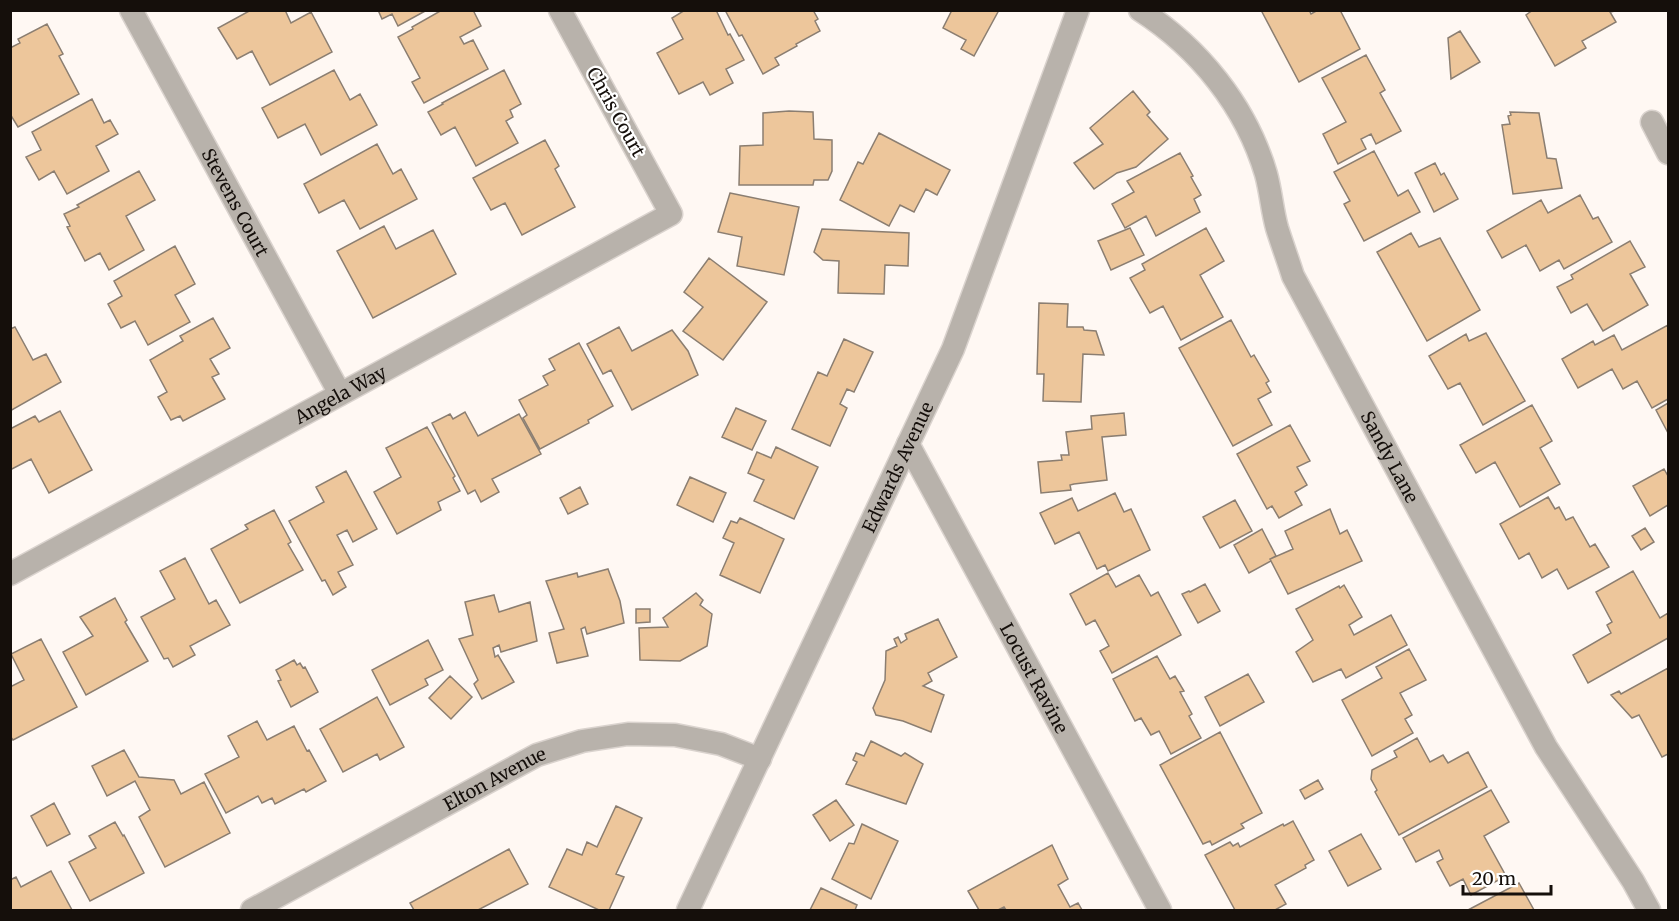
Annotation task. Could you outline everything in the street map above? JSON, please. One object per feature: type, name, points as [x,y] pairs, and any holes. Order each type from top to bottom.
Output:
[{"type":"street","name":"Stevens Court","points":[[131,10],[340,394]]},
{"type":"street","name":"Chris Court","points":[[560,10],[671,214]]},
{"type":"street","name":"Edwards Avenue","points":[[688,910],[953,349],[1078,10]]},
{"type":"street","name":"Sandy Lane","points":[[1140,10],[1161,23],[1198,57],[1226,92],[1249,131],[1265,174],[1277,228],[1293,276],[1546,747],[1633,881],[1649,910]]},
{"type":"street","points":[[1652,122],[1668,153]]},
{"type":"street","name":"Angela Way","points":[[10,574],[671,214]]},
{"type":"street","name":"Locust Ravine","points":[[908,444],[1160,910]]},
{"type":"street","name":"Elton Avenue","points":[[252,910],[537,756],[582,741],[628,734],[675,735],[721,744],[760,759]]},
{"type":"building","points":[[251,10],[285,10],[291,23],[311,12],[332,52],[270,85],[252,51],[237,59],[218,28]]},
{"type":"building","points":[[378,10],[427,10],[398,26],[392,14],[382,19]]},
{"type":"building","points":[[442,10],[473,10],[481,26],[460,37],[464,44],[473,40],[488,69],[424,103],[412,82],[420,78],[398,37]]},
{"type":"building","points":[[685,10],[716,10],[744,60],[726,69],[733,83],[710,95],[703,82],[679,94],[657,53],[683,39],[672,18]]},
{"type":"building","points":[[725,10],[813,10],[818,19],[815,21],[820,31],[775,58],[779,65],[763,74],[742,35],[739,36]]},
{"type":"building","points":[[952,10],[999,10],[974,56],[961,49],[966,40],[943,28]]},
{"type":"building","points":[[1261,10],[1309,10],[1311,14],[1318,10],[1340,10],[1360,49],[1299,82]]},
{"type":"building","points":[[1533,10],[1620,10],[1610,12],[1616,22],[1582,41],[1586,48],[1555,66],[1526,15]]},
{"type":"building","points":[[47,24],[63,54],[59,56],[79,94],[18,127],[10,114],[10,48],[20,43],[18,39]]},
{"type":"building","points":[[1460,31],[1480,62],[1451,79],[1448,38]]},
{"type":"building","points":[[1366,55],[1385,90],[1380,93],[1401,131],[1376,144],[1371,134],[1361,139],[1366,149],[1338,164],[1323,134],[1346,122],[1322,78]]},
{"type":"building","points":[[334,70],[350,100],[360,94],[377,125],[321,155],[305,124],[278,138],[262,108]]},
{"type":"building","points":[[504,70],[521,104],[510,110],[513,117],[506,121],[518,143],[476,166],[455,127],[441,135],[428,112]]},
{"type":"building","points":[[1133,91],[1150,112],[1147,115],[1168,139],[1136,167],[1117,173],[1094,189],[1074,163],[1103,144],[1090,128]]},
{"type":"building","points":[[92,99],[104,123],[110,120],[118,134],[96,146],[109,171],[67,194],[54,171],[39,180],[26,157],[41,150],[32,132]]},
{"type":"building","points":[[813,112],[814,139],[832,140],[832,171],[828,180],[814,180],[813,185],[739,185],[740,146],[763,145],[763,113]]},
{"type":"building","points":[[1510,112],[1539,113],[1547,158],[1556,159],[1562,188],[1513,194],[1502,125],[1510,124],[1508,116],[1511,115]]},
{"type":"building","points":[[879,133],[950,170],[937,195],[926,189],[914,212],[900,205],[889,226],[840,200],[858,162],[863,164]]},
{"type":"building","points":[[545,140],[559,166],[555,169],[575,207],[522,235],[505,203],[491,210],[473,178]]},
{"type":"building","points":[[377,144],[393,174],[401,169],[417,199],[360,229],[344,200],[319,213],[304,184]]},
{"type":"building","points":[[1374,151],[1398,196],[1408,190],[1420,212],[1364,241],[1344,204],[1350,201],[1334,172]]},
{"type":"building","points":[[1180,153],[1201,195],[1194,199],[1200,212],[1156,236],[1146,216],[1125,228],[1112,204],[1134,192],[1127,181]]},
{"type":"building","points":[[1435,163],[1441,175],[1444,173],[1458,199],[1434,212],[1415,173]]},
{"type":"building","points":[[139,171],[155,200],[126,216],[144,250],[109,270],[100,253],[85,261],[67,227],[70,226],[64,214]]},
{"type":"building","points":[[730,193],[799,207],[784,275],[737,266],[742,237],[718,232]]},
{"type":"building","points":[[1580,195],[1593,219],[1598,217],[1612,242],[1564,269],[1559,260],[1540,271],[1526,245],[1502,258],[1487,231],[1541,200],[1548,213]]},
{"type":"building","points":[[384,226],[396,249],[433,230],[456,274],[373,318],[337,251]]},
{"type":"building","points":[[1130,228],[1144,255],[1111,270],[1098,241]]},
{"type":"building","points":[[1206,228],[1224,261],[1200,275],[1223,317],[1181,340],[1163,306],[1150,313],[1130,278],[1145,270],[1142,264]]},
{"type":"building","points":[[822,229],[909,233],[908,266],[885,265],[884,294],[838,293],[839,261],[823,260],[814,252]]},
{"type":"building","points":[[1411,233],[1419,247],[1440,238],[1480,310],[1427,341],[1377,252]]},
{"type":"building","points":[[1630,241],[1645,267],[1630,274],[1648,305],[1603,331],[1587,304],[1571,313],[1557,287],[1573,279],[1571,275]]},
{"type":"building","points":[[175,246],[195,284],[175,295],[190,322],[148,345],[135,321],[121,328],[108,304],[122,296],[114,281]]},
{"type":"building","points":[[709,258],[767,302],[723,360],[683,331],[703,307],[684,292]]},
{"type":"building","points":[[1039,303],[1068,304],[1067,327],[1083,327],[1084,330],[1096,331],[1104,355],[1083,354],[1081,402],[1043,401],[1044,374],[1037,374]]},
{"type":"building","points":[[213,318],[230,348],[210,359],[219,374],[212,377],[225,399],[183,421],[180,416],[171,420],[158,397],[167,392],[150,360],[183,341],[180,336]]},
{"type":"building","points":[[1231,320],[1251,357],[1254,355],[1269,381],[1266,383],[1271,392],[1258,399],[1272,425],[1233,446],[1179,348]]},
{"type":"building","points":[[1668,325],[1668,399],[1652,408],[1637,381],[1623,389],[1612,369],[1578,388],[1562,359],[1593,341],[1595,345],[1614,335],[1622,350]]},
{"type":"building","points":[[15,327],[33,360],[46,354],[61,382],[10,411],[10,329]]},
{"type":"building","points":[[619,327],[632,351],[672,330],[688,351],[698,375],[632,410],[611,370],[603,374],[587,344]]},
{"type":"building","points":[[1486,333],[1525,401],[1483,425],[1460,383],[1448,389],[1429,356],[1466,334],[1469,341]]},
{"type":"building","points":[[844,339],[873,352],[854,392],[847,389],[840,404],[847,408],[830,446],[792,429],[818,372],[827,376]]},
{"type":"building","points":[[579,343],[613,406],[588,420],[589,423],[540,449],[523,418],[527,415],[519,400],[548,385],[543,376],[555,370],[549,359]]},
{"type":"building","points":[[1668,403],[1668,433],[1656,410]]},
{"type":"building","points":[[1532,405],[1552,441],[1540,448],[1560,484],[1520,507],[1495,462],[1476,473],[1460,445]]},
{"type":"building","points":[[736,408],[766,421],[752,450],[722,437]]},
{"type":"building","points":[[60,411],[92,470],[49,493],[31,459],[10,470],[10,429],[35,416],[39,422]]},
{"type":"building","points":[[465,412],[478,436],[519,414],[541,454],[492,479],[499,492],[481,502],[475,490],[468,494],[432,423],[450,414],[453,419]]},
{"type":"building","points":[[1124,413],[1126,435],[1102,437],[1107,480],[1070,485],[1071,490],[1041,493],[1038,462],[1062,460],[1061,455],[1069,455],[1066,432],[1092,429],[1091,416]]},
{"type":"building","points":[[1290,425],[1310,461],[1297,467],[1307,485],[1295,492],[1302,505],[1279,518],[1272,506],[1267,509],[1237,454]]},
{"type":"building","points":[[427,427],[455,476],[453,478],[460,491],[438,502],[441,510],[397,534],[374,492],[401,477],[386,448]]},
{"type":"building","points":[[776,447],[818,467],[794,519],[754,501],[764,480],[748,473],[757,452],[771,458]]},
{"type":"building","points":[[1664,469],[1668,476],[1668,505],[1650,516],[1633,486]]},
{"type":"building","points":[[346,471],[377,529],[353,542],[347,530],[337,535],[353,565],[338,572],[346,587],[333,595],[325,580],[322,581],[289,521],[324,502],[316,487]]},
{"type":"building","points":[[690,477],[726,493],[713,522],[677,505]]},
{"type":"building","points":[[580,487],[588,504],[568,514],[560,498]]},
{"type":"building","points":[[1115,493],[1124,512],[1131,509],[1150,550],[1108,571],[1105,565],[1097,569],[1079,532],[1055,544],[1040,513],[1072,498],[1078,511]]},
{"type":"building","points":[[1548,497],[1555,509],[1559,507],[1566,520],[1573,517],[1590,547],[1595,544],[1609,567],[1568,589],[1557,569],[1542,578],[1529,553],[1519,559],[1500,524]]},
{"type":"building","points":[[1235,500],[1252,531],[1220,548],[1203,517]]},
{"type":"building","points":[[1330,509],[1340,534],[1347,530],[1362,561],[1288,594],[1270,559],[1293,549],[1285,531]]},
{"type":"building","points":[[274,510],[291,542],[288,544],[303,570],[240,603],[211,549],[248,529],[245,525]]},
{"type":"building","points":[[740,518],[784,539],[760,593],[720,575],[734,543],[723,538],[731,521],[737,523]]},
{"type":"building","points":[[1645,528],[1654,542],[1641,550],[1632,536]]},
{"type":"building","points":[[1262,529],[1276,556],[1249,573],[1234,545]]},
{"type":"building","points":[[185,558],[209,604],[216,600],[230,625],[190,646],[195,655],[173,667],[168,658],[164,659],[141,617],[175,599],[160,571]]},
{"type":"building","points":[[608,569],[620,601],[624,623],[587,634],[585,627],[581,629],[588,656],[557,663],[549,633],[564,629],[546,581],[577,573],[578,577]]},
{"type":"building","points":[[1633,571],[1660,618],[1668,613],[1668,638],[1588,683],[1573,655],[1611,633],[1607,625],[1612,622],[1596,592]]},
{"type":"building","points":[[1108,573],[1116,587],[1139,575],[1151,596],[1158,592],[1181,635],[1112,673],[1100,651],[1109,646],[1095,620],[1086,625],[1070,594]]},
{"type":"building","points":[[1205,584],[1220,611],[1198,623],[1182,594]]},
{"type":"building","points":[[1344,585],[1362,617],[1349,625],[1354,635],[1391,615],[1407,645],[1346,678],[1341,669],[1313,682],[1296,652],[1313,640],[1296,609]]},
{"type":"building","points":[[696,593],[703,600],[700,605],[712,614],[707,646],[680,661],[640,660],[639,628],[668,627],[663,618]]},
{"type":"building","points":[[494,595],[499,612],[530,602],[537,641],[501,652],[499,645],[493,648],[495,657],[498,655],[514,682],[482,699],[474,684],[478,680],[459,639],[473,635],[465,602]]},
{"type":"building","points":[[115,598],[127,620],[125,622],[148,661],[86,695],[63,652],[93,636],[80,617]]},
{"type":"building","points":[[636,609],[650,609],[650,622],[636,623]]},
{"type":"building","points":[[938,619],[957,657],[928,673],[932,681],[923,686],[944,695],[931,732],[903,721],[876,715],[873,708],[885,680],[886,651],[897,646],[894,639],[898,637],[901,643],[907,639],[905,634]]},
{"type":"building","points":[[41,639],[77,707],[13,740],[10,736],[10,687],[24,680],[11,654]]},
{"type":"building","points":[[428,640],[443,670],[425,679],[428,685],[390,705],[372,670]]},
{"type":"building","points":[[1409,649],[1426,680],[1400,693],[1412,715],[1405,719],[1413,733],[1372,756],[1342,700],[1382,678],[1376,667]]},
{"type":"building","points":[[1157,656],[1170,679],[1175,676],[1184,691],[1180,692],[1201,738],[1171,754],[1159,731],[1151,735],[1141,718],[1135,721],[1113,679]]},
{"type":"building","points":[[294,660],[297,665],[300,663],[303,668],[305,667],[318,692],[291,707],[278,681],[281,680],[276,670]]},
{"type":"building","points":[[1668,668],[1668,754],[1662,757],[1639,715],[1632,718],[1611,695],[1619,691],[1621,694]]},
{"type":"building","points":[[1248,674],[1264,702],[1220,726],[1205,697]]},
{"type":"building","points":[[450,676],[472,697],[451,719],[429,698]]},
{"type":"building","points":[[377,697],[404,747],[380,760],[377,754],[343,772],[320,729]]},
{"type":"building","points":[[257,721],[267,740],[294,726],[326,781],[306,792],[304,789],[275,804],[272,798],[262,803],[258,796],[226,813],[205,774],[239,757],[228,736]]},
{"type":"building","points":[[1220,732],[1262,813],[1241,824],[1244,828],[1212,845],[1210,841],[1203,844],[1160,765]]},
{"type":"building","points":[[1417,738],[1430,762],[1443,755],[1448,763],[1468,752],[1487,787],[1399,835],[1375,792],[1377,790],[1371,779],[1372,770],[1397,757],[1394,751]]},
{"type":"building","points":[[871,741],[901,756],[905,753],[923,764],[906,804],[846,784],[857,762],[853,760],[856,753],[864,756]]},
{"type":"building","points":[[124,750],[139,777],[174,780],[181,794],[204,782],[230,833],[165,867],[139,817],[150,810],[135,781],[107,796],[92,766]]},
{"type":"building","points":[[1318,780],[1323,789],[1305,799],[1300,790]]},
{"type":"building","points":[[1491,790],[1509,822],[1484,836],[1506,876],[1471,895],[1463,879],[1450,886],[1437,862],[1443,859],[1439,850],[1416,862],[1403,838]]},
{"type":"building","points":[[836,800],[854,825],[830,841],[813,815]]},
{"type":"building","points":[[54,803],[70,834],[47,846],[31,816]]},
{"type":"building","points":[[616,806],[642,818],[616,874],[624,877],[609,910],[599,910],[549,887],[567,849],[582,855],[587,842],[597,847]]},
{"type":"building","points":[[1293,821],[1314,860],[1305,865],[1306,868],[1275,885],[1286,904],[1275,910],[1235,910],[1205,855],[1230,842],[1233,846],[1238,843],[1240,847]]},
{"type":"building","points":[[115,822],[144,873],[90,901],[69,862],[96,848],[89,836]]},
{"type":"building","points":[[862,824],[898,841],[871,899],[832,879],[849,843],[854,844]]},
{"type":"building","points":[[1361,834],[1381,869],[1348,886],[1329,851]]},
{"type":"building","points":[[1052,845],[1068,879],[1058,885],[1070,907],[1078,903],[1082,910],[1006,910],[1004,907],[998,910],[979,910],[968,891]]},
{"type":"building","points":[[509,849],[528,884],[478,910],[414,910],[410,903]]},
{"type":"building","points":[[51,871],[72,910],[10,910],[10,880],[16,877],[21,887]]},
{"type":"building","points":[[1519,883],[1534,910],[1468,910]]},
{"type":"building","points":[[821,888],[857,905],[855,910],[810,910]]}]
